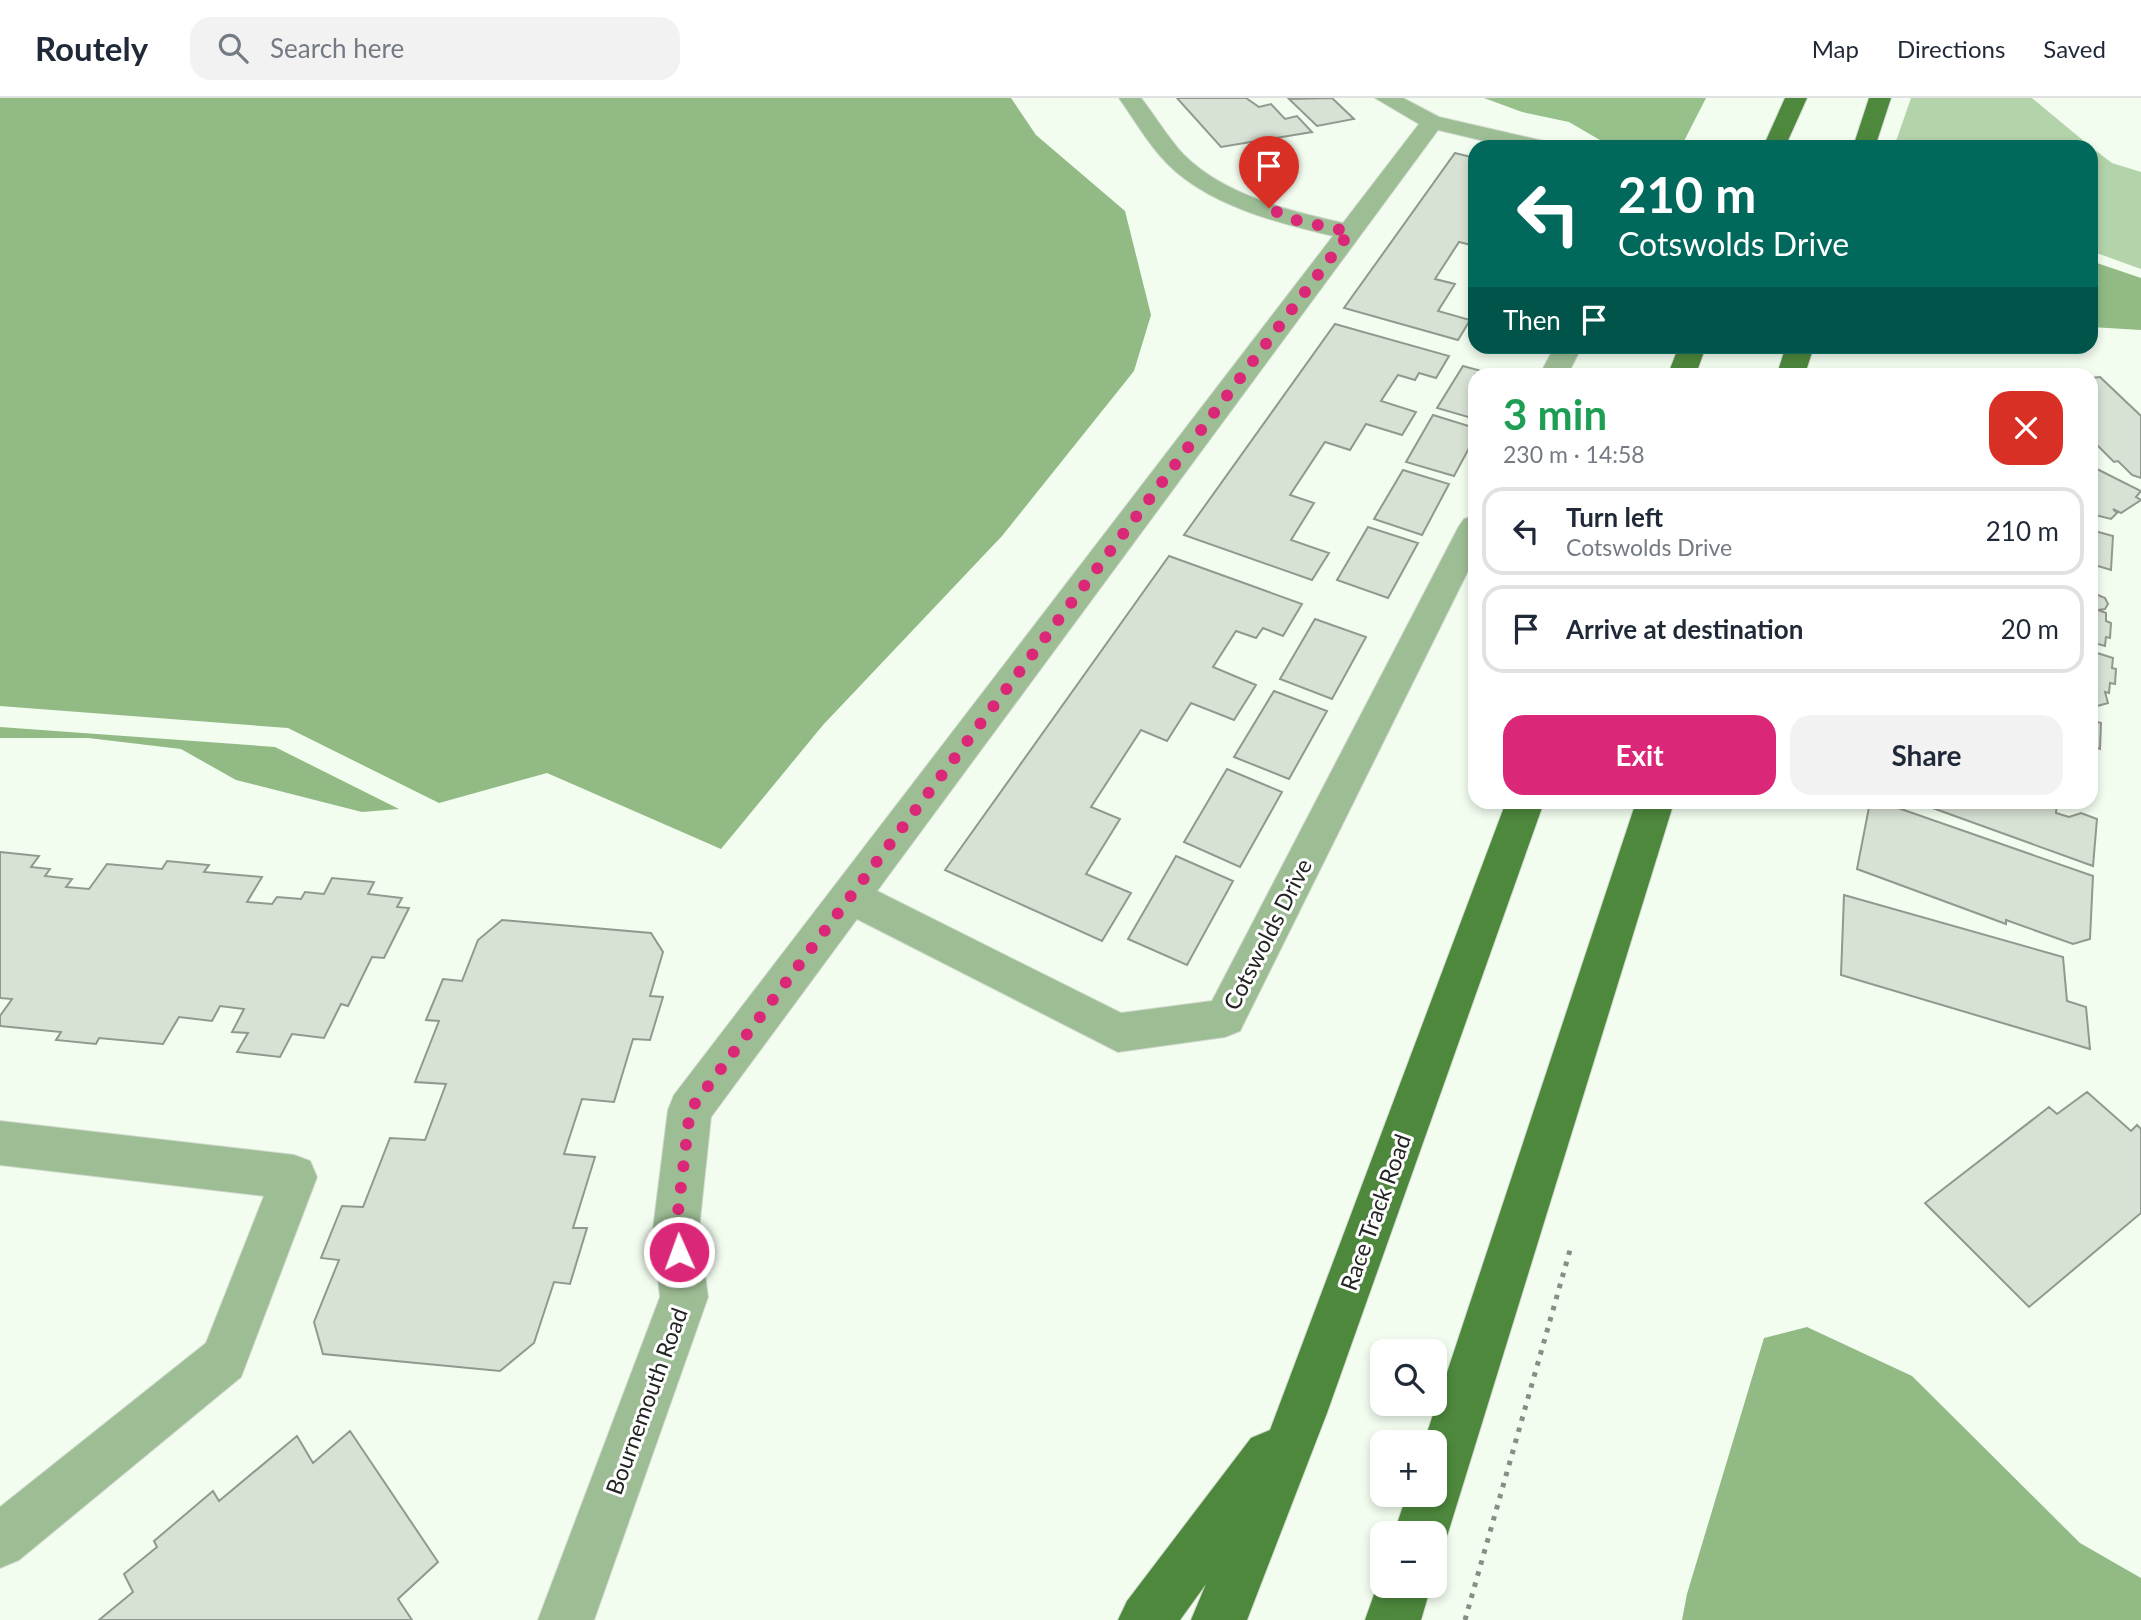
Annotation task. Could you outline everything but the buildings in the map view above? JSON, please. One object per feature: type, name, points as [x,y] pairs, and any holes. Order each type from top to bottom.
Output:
[{"type":"main road","points":[[1777,140],[1796,98]]},
{"type":"main road","points":[[1866,140],[1880,98]]},
{"type":"main road","name":"Race Track Road","points":[[1219,1620],[1302,1413],[1522,809]]},
{"type":"main road","points":[[1447,1451],[1653,809]]},
{"type":"main road","points":[[1146,1620],[1302,1413]]},
{"type":"main road","points":[[1393,1620],[1400,1598]]},
{"type":"street","points":[[1130,98],[1182,165],[1218,190],[1291,219],[1350,232]]},
{"type":"street","points":[[1385,98],[1432,122],[1510,140]]},
{"type":"street","name":"Bournemouth Road","points":[[566,1620],[684,1297],[676,1229],[690,1110],[1432,122]]},
{"type":"street","name":"Cotswolds Drive","points":[[851,897],[1118,1033],[1225,1018],[1468,540]]},
{"type":"street","points":[[0,1143],[294,1177],[224,1360],[0,1541]]},
{"type":"shaded area","points":[[0,98],[1011,98],[1036,135],[1125,211],[1151,315],[1134,371],[1002,536],[823,725],[721,849],[547,773],[439,803],[288,728],[0,706]]},
{"type":"shaded area","points":[[1484,98],[1706,98],[1685,140],[1600,140],[1569,122],[1522,112]]},
{"type":"shaded area","points":[[1911,98],[2032,98],[2083,140],[1896,140]]},
{"type":"shaded area","points":[[2098,152],[2112,163],[2141,172],[2141,269],[2098,254]]},
{"type":"shaded area","points":[[2098,263],[2141,278],[2141,330],[2098,327]]},
{"type":"shaded area","points":[[0,727],[275,747],[399,809],[362,812],[236,780],[181,749],[88,738],[0,738]]},
{"type":"shaded area","points":[[1807,1327],[1912,1376],[2080,1543],[2141,1578],[2141,1620],[1682,1620],[1687,1594],[1764,1338]]},
{"type":"route","points":[[679,1252],[676,1229],[690,1110],[1350,232],[1291,219],[1269,208]]}]
